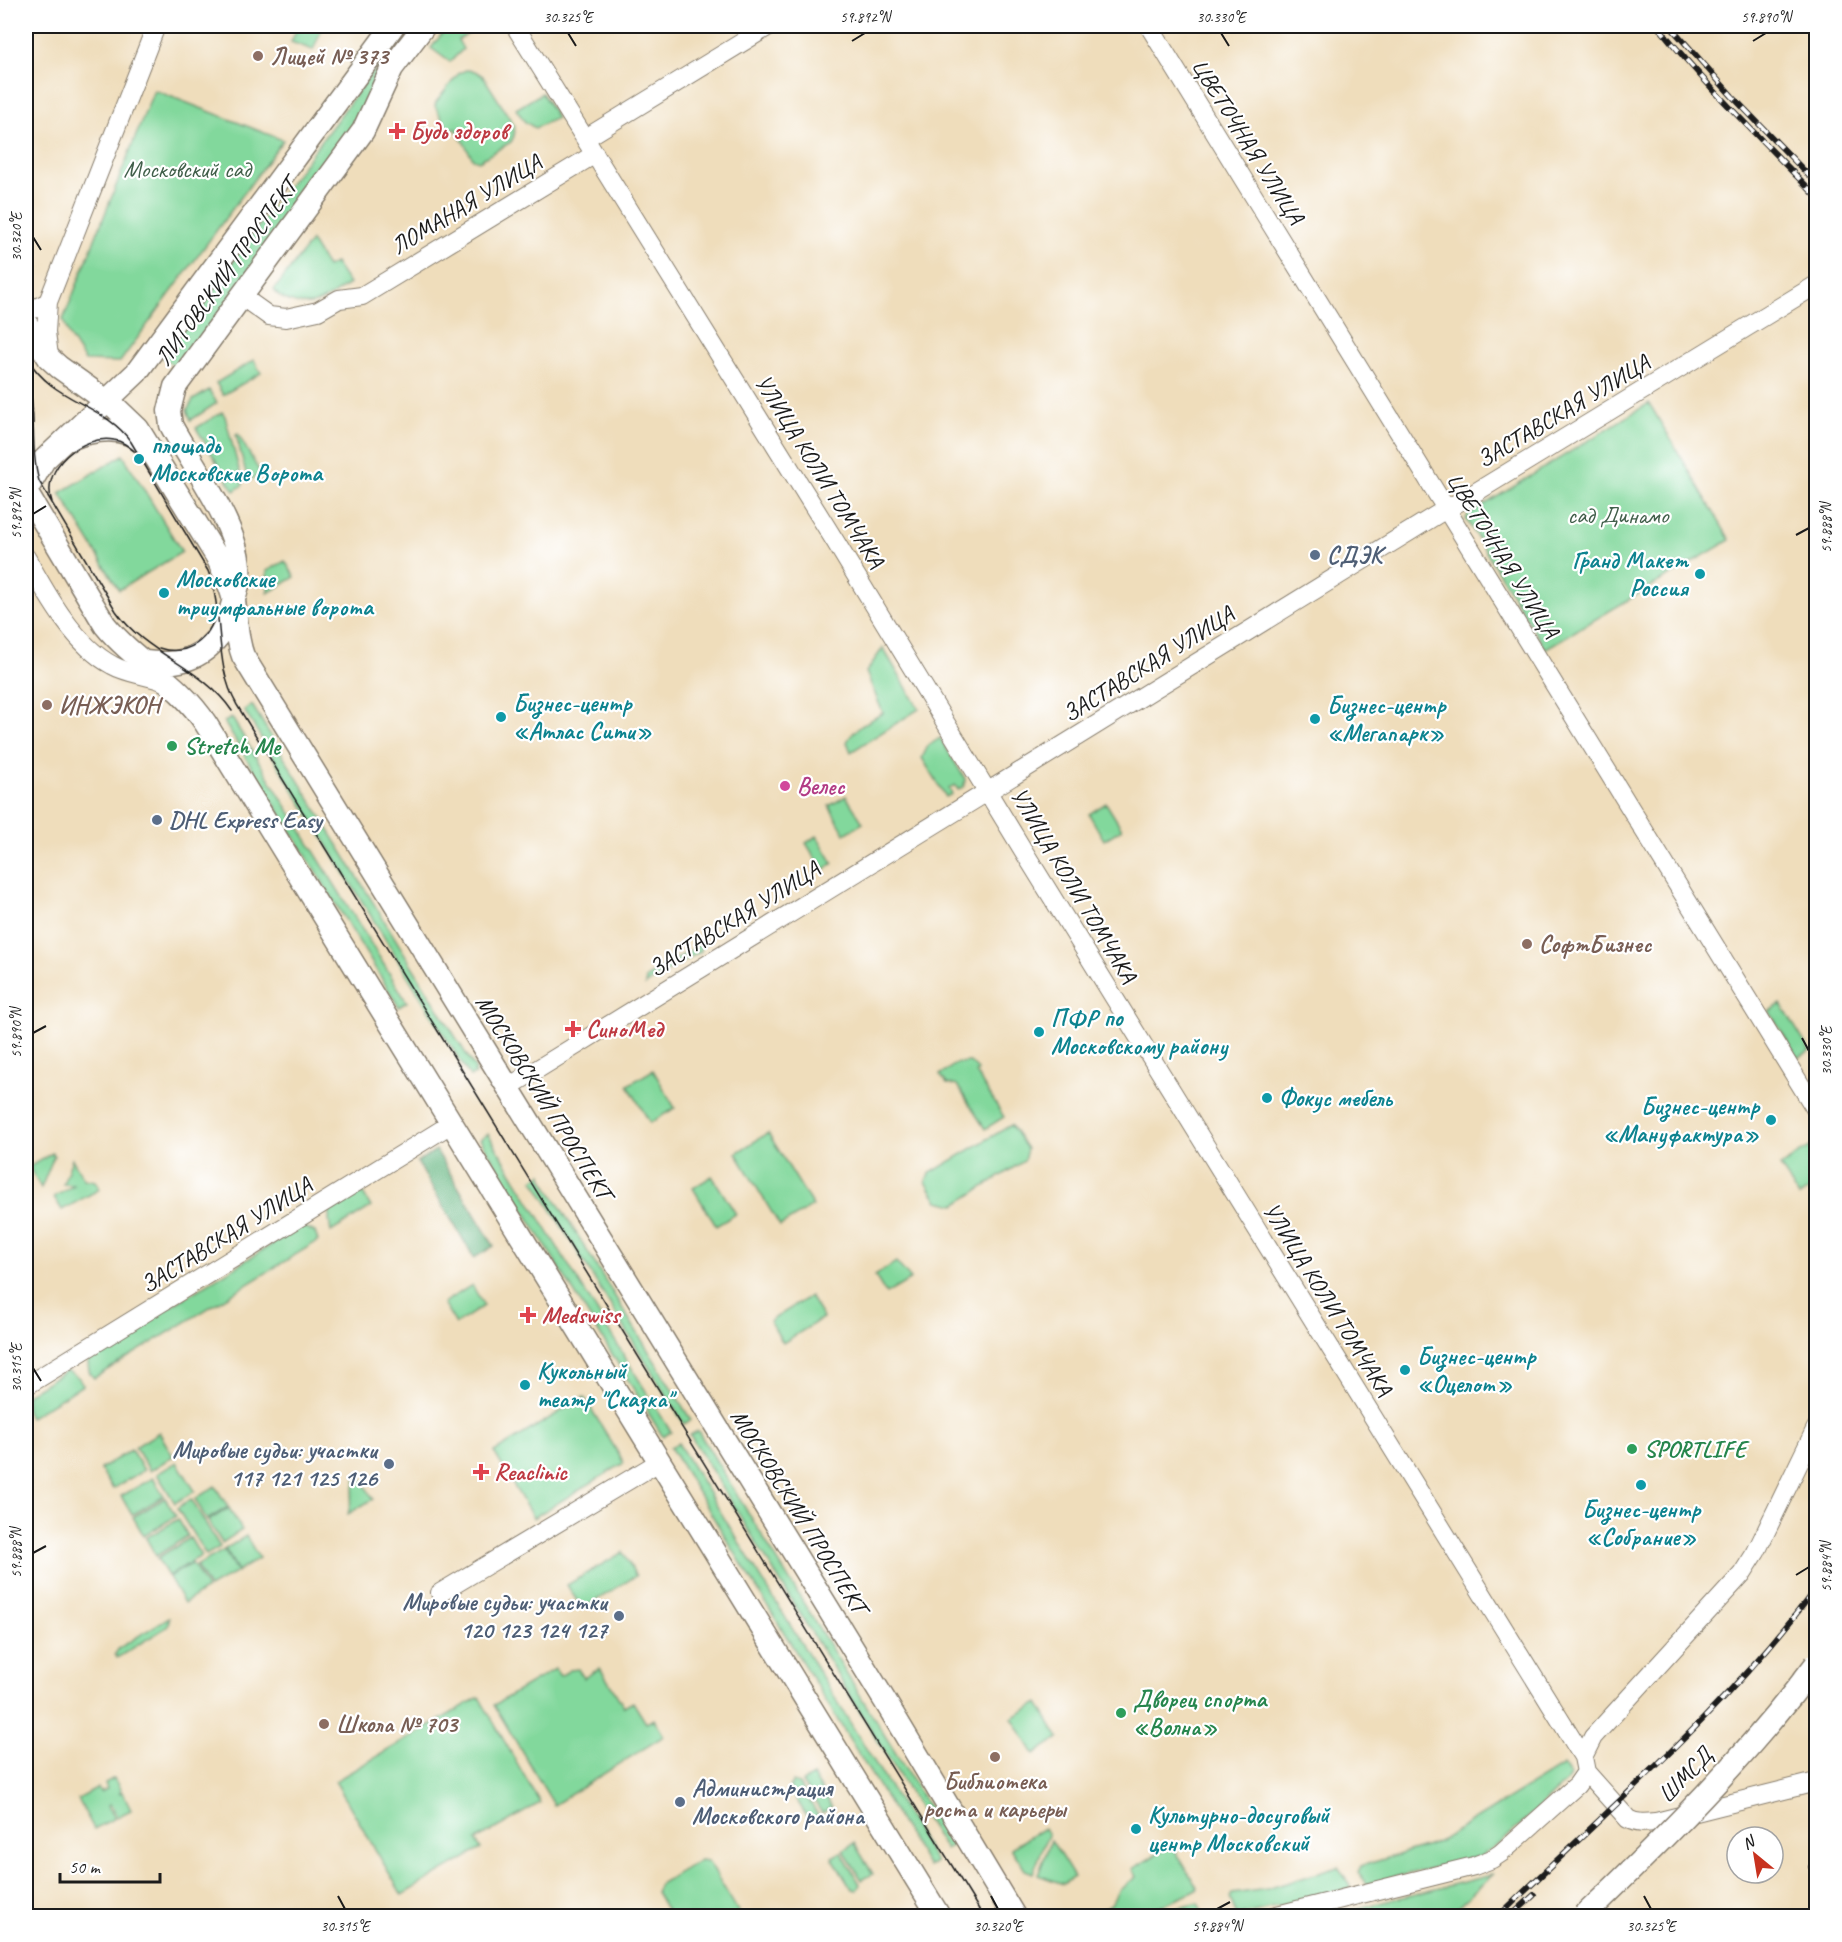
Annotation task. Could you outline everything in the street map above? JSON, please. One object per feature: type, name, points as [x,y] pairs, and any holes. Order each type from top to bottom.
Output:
[{"type":"main road","name":"ЛИГОВСКИЙ ПРОСПЕКТ","points":[[60,443],[136,373],[393,26]]},
{"type":"main road","name":"ЛИГОВСКИЙ ПРОСПЕКТ","points":[[234,599],[239,580],[238,558],[215,499],[171,424],[169,411],[175,387],[363,131],[392,68],[424,26]]},
{"type":"main road","name":"МОСКОВСКИЙ ПРОСПЕКТ","points":[[26,323],[50,358],[134,424],[217,556],[234,599],[238,645],[243,656],[891,1711],[1014,1917]]},
{"type":"main road","points":[[155,456],[143,442],[133,435],[120,431],[108,430],[82,434],[60,443],[44,460],[26,492],[105,626],[121,643],[174,686],[206,724],[939,1917]]},
{"type":"main road","points":[[145,662],[177,663],[201,654],[220,635],[227,622],[234,599]]},
{"type":"main road","name":"ШМСД","points":[[1584,1917],[1728,1770],[1783,1708],[1816,1664]]},
{"type":"main road","name":"ШМСД","points":[[1591,1917],[1730,1775],[1787,1713],[1816,1675]]},
{"type":"street","points":[[50,358],[46,342],[48,302],[156,26]]},
{"type":"street","name":"УЛИЦА КОЛИ ТОМЧАКА","points":[[515,26],[988,791],[1584,1765],[1628,1819],[1645,1823],[1816,1782]]},
{"type":"street","points":[[586,138],[768,26]]},
{"type":"street","name":"ЦВЕТОЧНАЯ УЛИЦА","points":[[1149,26],[1816,1110]]},
{"type":"street","name":"ЛОМАНАЯ УЛИЦА","points":[[241,296],[269,316],[286,318],[318,311],[339,299],[362,296],[595,154]]},
{"type":"street","name":"ЗАСТАВСКАЯ УЛИЦА","points":[[507,1088],[1446,509],[1816,285]]},
{"type":"street","points":[[26,310],[48,302]]},
{"type":"street","points":[[26,556],[81,641],[111,665],[174,686]]},
{"type":"street","name":"ЗАСТАВСКАЯ УЛИЦА","points":[[26,1386],[451,1124]]},
{"type":"street","points":[[1273,1917],[1474,1866],[1492,1859],[1577,1785],[1593,1737],[1742,1574],[1756,1552],[1816,1428]]},
{"type":"street","points":[[440,1593],[659,1462]]},
{"type":"green space","points":[[298,26],[323,26],[313,50],[291,42]]},
{"type":"green space","points":[[407,26],[411,26],[360,121],[178,369],[162,357],[373,71],[377,70],[375,68]]},
{"type":"green space","points":[[448,26],[481,26],[458,40],[463,49],[450,62],[431,48]]},
{"type":"green space","points":[[466,70],[475,71],[483,76],[514,125],[511,142],[479,161],[473,159],[456,129],[448,130],[435,106],[459,73]]},
{"type":"green space","name":"Московский сад","points":[[154,90],[283,140],[120,362],[85,361],[69,336],[63,320]]},
{"type":"green space","points":[[542,93],[557,118],[535,128],[525,122],[516,109]]},
{"type":"green space","points":[[311,241],[327,267],[335,263],[349,284],[321,301],[298,304],[282,298],[274,290]]},
{"type":"green space","points":[[254,360],[261,373],[223,395],[216,383]]},
{"type":"green space","points":[[209,390],[217,403],[191,420],[187,410],[193,400]]},
{"type":"green space","name":"сад Динамо","points":[[1649,403],[1730,540],[1545,649],[1466,519],[1469,514]]},
{"type":"green space","points":[[222,412],[243,485],[234,491],[196,428]]},
{"type":"green space","points":[[238,434],[261,474],[248,481],[236,435]]},
{"type":"green space","points":[[123,455],[182,552],[119,590],[60,493]]},
{"type":"green space","points":[[285,561],[295,577],[268,593],[267,571]]},
{"type":"green space","points":[[883,648],[919,709],[851,752],[847,742],[854,732],[883,713],[866,672]]},
{"type":"green space","points":[[252,705],[476,1070],[475,1074],[470,1077],[244,710]]},
{"type":"green space","points":[[232,718],[407,1002],[399,1007],[224,722]]},
{"type":"green space","points":[[940,738],[965,779],[964,786],[958,790],[955,785],[949,789],[952,794],[946,797],[922,758],[928,746]]},
{"type":"green space","points":[[846,796],[863,823],[845,834],[829,806]]},
{"type":"green space","points":[[1106,803],[1122,829],[1104,840],[1089,814]]},
{"type":"green space","points":[[817,836],[833,863],[823,871],[806,843]]},
{"type":"green space","points":[[702,943],[701,951],[645,985],[646,978]]},
{"type":"green space","points":[[1781,1004],[1810,1051],[1798,1058],[1769,1011]]},
{"type":"green space","points":[[970,1062],[978,1070],[976,1073],[1004,1117],[985,1129],[957,1085],[947,1084],[940,1075],[957,1063]]},
{"type":"green space","points":[[653,1070],[675,1108],[650,1123],[628,1085]]},
{"type":"green space","points":[[1011,1125],[1027,1149],[1024,1161],[955,1205],[938,1201],[926,1182],[929,1174]]},
{"type":"green space","points":[[768,1133],[813,1206],[780,1226],[736,1153]]},
{"type":"green space","points":[[488,1134],[671,1432],[663,1437],[480,1139]]},
{"type":"green space","points":[[1816,1143],[1816,1186],[1799,1197],[1780,1166]]},
{"type":"green space","points":[[436,1150],[494,1246],[474,1258],[417,1162]]},
{"type":"green space","points":[[52,1153],[54,1156],[41,1188],[29,1167]]},
{"type":"green space","points":[[72,1159],[84,1179],[95,1181],[100,1189],[62,1210],[54,1197],[74,1185],[63,1184]]},
{"type":"green space","points":[[542,1174],[691,1420],[684,1424],[533,1180]]},
{"type":"green space","points":[[712,1176],[736,1214],[716,1226],[693,1188]]},
{"type":"green space","points":[[362,1192],[371,1207],[331,1232],[330,1211]]},
{"type":"green space","points":[[302,1226],[315,1232],[318,1241],[94,1378],[92,1376],[88,1357]]},
{"type":"green space","points":[[896,1262],[911,1279],[886,1294],[875,1276]]},
{"type":"green space","points":[[472,1285],[484,1306],[456,1324],[443,1303]]},
{"type":"green space","points":[[810,1296],[823,1318],[783,1343],[770,1321]]},
{"type":"green space","points":[[67,1370],[79,1378],[83,1385],[29,1418],[26,1412],[26,1395]]},
{"type":"green space","points":[[584,1397],[624,1463],[533,1518],[494,1452]]},
{"type":"green space","points":[[698,1431],[952,1845],[945,1850],[690,1435]]},
{"type":"green space","points":[[159,1432],[173,1456],[150,1471],[135,1447]]},
{"type":"green space","points":[[678,1443],[936,1862],[928,1867],[670,1447]]},
{"type":"green space","points":[[131,1450],[144,1470],[113,1489],[100,1469]]},
{"type":"green space","points":[[177,1462],[195,1491],[175,1503],[157,1474]]},
{"type":"green space","points":[[357,1473],[373,1499],[348,1514]]},
{"type":"green space","points":[[153,1478],[164,1496],[132,1515],[121,1496]]},
{"type":"green space","points":[[215,1486],[228,1507],[207,1520],[195,1499]]},
{"type":"green space","points":[[165,1498],[176,1516],[144,1536],[133,1517]]},
{"type":"green space","points":[[191,1499],[220,1547],[206,1555],[177,1508]]},
{"type":"green space","points":[[229,1508],[242,1530],[222,1543],[208,1521]]},
{"type":"green space","points":[[178,1519],[188,1536],[156,1556],[146,1538]]},
{"type":"green space","points":[[246,1536],[259,1558],[238,1571],[225,1549]]},
{"type":"green space","points":[[190,1538],[201,1556],[168,1576],[157,1558]]},
{"type":"green space","points":[[224,1550],[237,1572],[209,1588],[196,1566]]},
{"type":"green space","points":[[623,1552],[636,1576],[582,1609],[567,1585]]},
{"type":"green space","points":[[192,1563],[207,1589],[184,1603],[169,1577]]},
{"type":"green space","points":[[169,1617],[167,1627],[117,1658],[115,1654],[119,1648]]},
{"type":"green space","points":[[600,1668],[624,1707],[633,1702],[646,1723],[654,1719],[664,1736],[554,1805],[494,1705],[555,1669],[560,1676],[570,1670],[578,1669],[584,1678]]},
{"type":"green space","points":[[479,1697],[540,1803],[476,1840],[481,1849],[402,1895],[335,1781]]},
{"type":"green space","points":[[1038,1703],[1059,1738],[1034,1754],[1012,1718]]},
{"type":"green space","points":[[1563,1765],[1570,1776],[1567,1781],[1502,1842],[1481,1856],[1367,1884],[1358,1872],[1361,1866],[1442,1840]]},
{"type":"green space","points":[[813,1776],[832,1807],[822,1813],[802,1782]]},
{"type":"green space","points":[[114,1778],[121,1791],[119,1794],[122,1792],[131,1810],[117,1817],[110,1804],[108,1806],[115,1818],[94,1829],[78,1799],[98,1788],[100,1792],[107,1789],[105,1783]]},
{"type":"green space","points":[[793,1782],[799,1784],[818,1815],[809,1820],[790,1789]]},
{"type":"green space","points":[[1044,1828],[1048,1835],[1033,1873],[1025,1870],[1011,1848]]},
{"type":"green space","points":[[1051,1840],[1074,1877],[1063,1884],[1038,1875]]},
{"type":"green space","points":[[854,1843],[873,1874],[862,1880],[843,1850]]},
{"type":"green space","points":[[1172,1845],[1198,1889],[1142,1912],[1107,1916],[1100,1911],[1111,1904],[1118,1891],[1136,1877],[1132,1869]]},
{"type":"green space","points":[[841,1852],[860,1884],[857,1890],[852,1889],[832,1857]]},
{"type":"green space","points":[[700,1860],[708,1861],[741,1916],[670,1916],[656,1892],[660,1884]]},
{"type":"green space","points":[[1338,1867],[1351,1886],[1350,1889],[1237,1916],[1230,1898],[1232,1894],[1267,1889]]},
{"type":"green space","points":[[1492,1875],[1448,1916],[1327,1916]]},
{"type":"green space","points":[[1198,1903],[1204,1916],[1148,1916]]},
{"type":"tram line","points":[[26,357],[51,385],[114,424],[131,442],[208,571],[216,604],[225,673],[237,705],[983,1916]]},
{"type":"tram line","points":[[26,375],[32,401],[34,454],[39,481],[116,611],[143,639],[206,683],[232,711]]},
{"type":"tram line","points":[[52,502],[50,489],[52,477],[66,456],[77,448],[89,442],[114,440],[134,451]]},
{"type":"tram line","points":[[159,648],[179,650],[196,644],[208,631],[215,612]]},
{"type":"railway","points":[[1658,26],[1715,91],[1816,196]]},
{"type":"railway","points":[[1670,26],[1732,96],[1816,183]]},
{"type":"railway","points":[[1499,1916],[1704,1718],[1781,1633],[1816,1588]]},
{"type":"railway","points":[[1811,1867],[1816,1866]]},
{"type":"railway","points":[[1511,1916],[1534,1895]]},
{"type":"place","name":"Лицей № 373","points":[[258,56]]},
{"type":"place","name":"Будь здоров","points":[[397,131]]},
{"type":"place","name":"площадь Московские Ворота","points":[[139,459]]},
{"type":"place","name":"СДЭК","points":[[1315,555]]},
{"type":"place","name":"Гранд Макет Россия","points":[[1700,574]]},
{"type":"place","name":"Московские триумфальные ворота","points":[[164,593]]},
{"type":"place","name":"ИНЖЭКОН","points":[[47,705]]},
{"type":"place","name":"Бизнес-центр «Атлас Сити»","points":[[501,717]]},
{"type":"place","name":"Бизнес-центр «Мегапарк»","points":[[1315,719]]},
{"type":"place","name":"Stretch Me","points":[[172,746]]},
{"type":"place","name":"Велес","points":[[785,786]]},
{"type":"place","name":"DHL Express Easy","points":[[157,820]]},
{"type":"place","name":"СофтБизнес","points":[[1527,944]]},
{"type":"place","name":"СиноМед","points":[[573,1029]]},
{"type":"place","name":"ПФР по Московскому району","points":[[1039,1032]]},
{"type":"place","name":"Фокус мебель","points":[[1267,1098]]},
{"type":"place","name":"Бизнес-центр «Мануфактура»","points":[[1771,1120]]},
{"type":"place","name":"Medswiss","points":[[528,1315]]},
{"type":"place","name":"Бизнес-центр «Оцелот»","points":[[1405,1370]]},
{"type":"place","name":"Кукольный театр \"Сказка\"","points":[[525,1385]]},
{"type":"place","name":"SPORTLIFE","points":[[1632,1449]]},
{"type":"place","name":"Мировые судьи: участки 117 121 125 126","points":[[389,1464]]},
{"type":"place","name":"Reaclinic","points":[[481,1472]]},
{"type":"place","name":"Бизнес-центр «Собрание»","points":[[1641,1485]]},
{"type":"place","name":"Мировые судьи: участки 120 123 124 127","points":[[619,1616]]},
{"type":"place","name":"Дворец спорта «Волна»","points":[[1121,1713]]},
{"type":"place","name":"Школа № 703","points":[[324,1724]]},
{"type":"place","name":"Библиотека роста и карьеры","points":[[995,1757]]},
{"type":"place","name":"Администрация Московского района","points":[[680,1802]]},
{"type":"place","name":"Культурно-досуговый центр Московский","points":[[1136,1829]]}]
